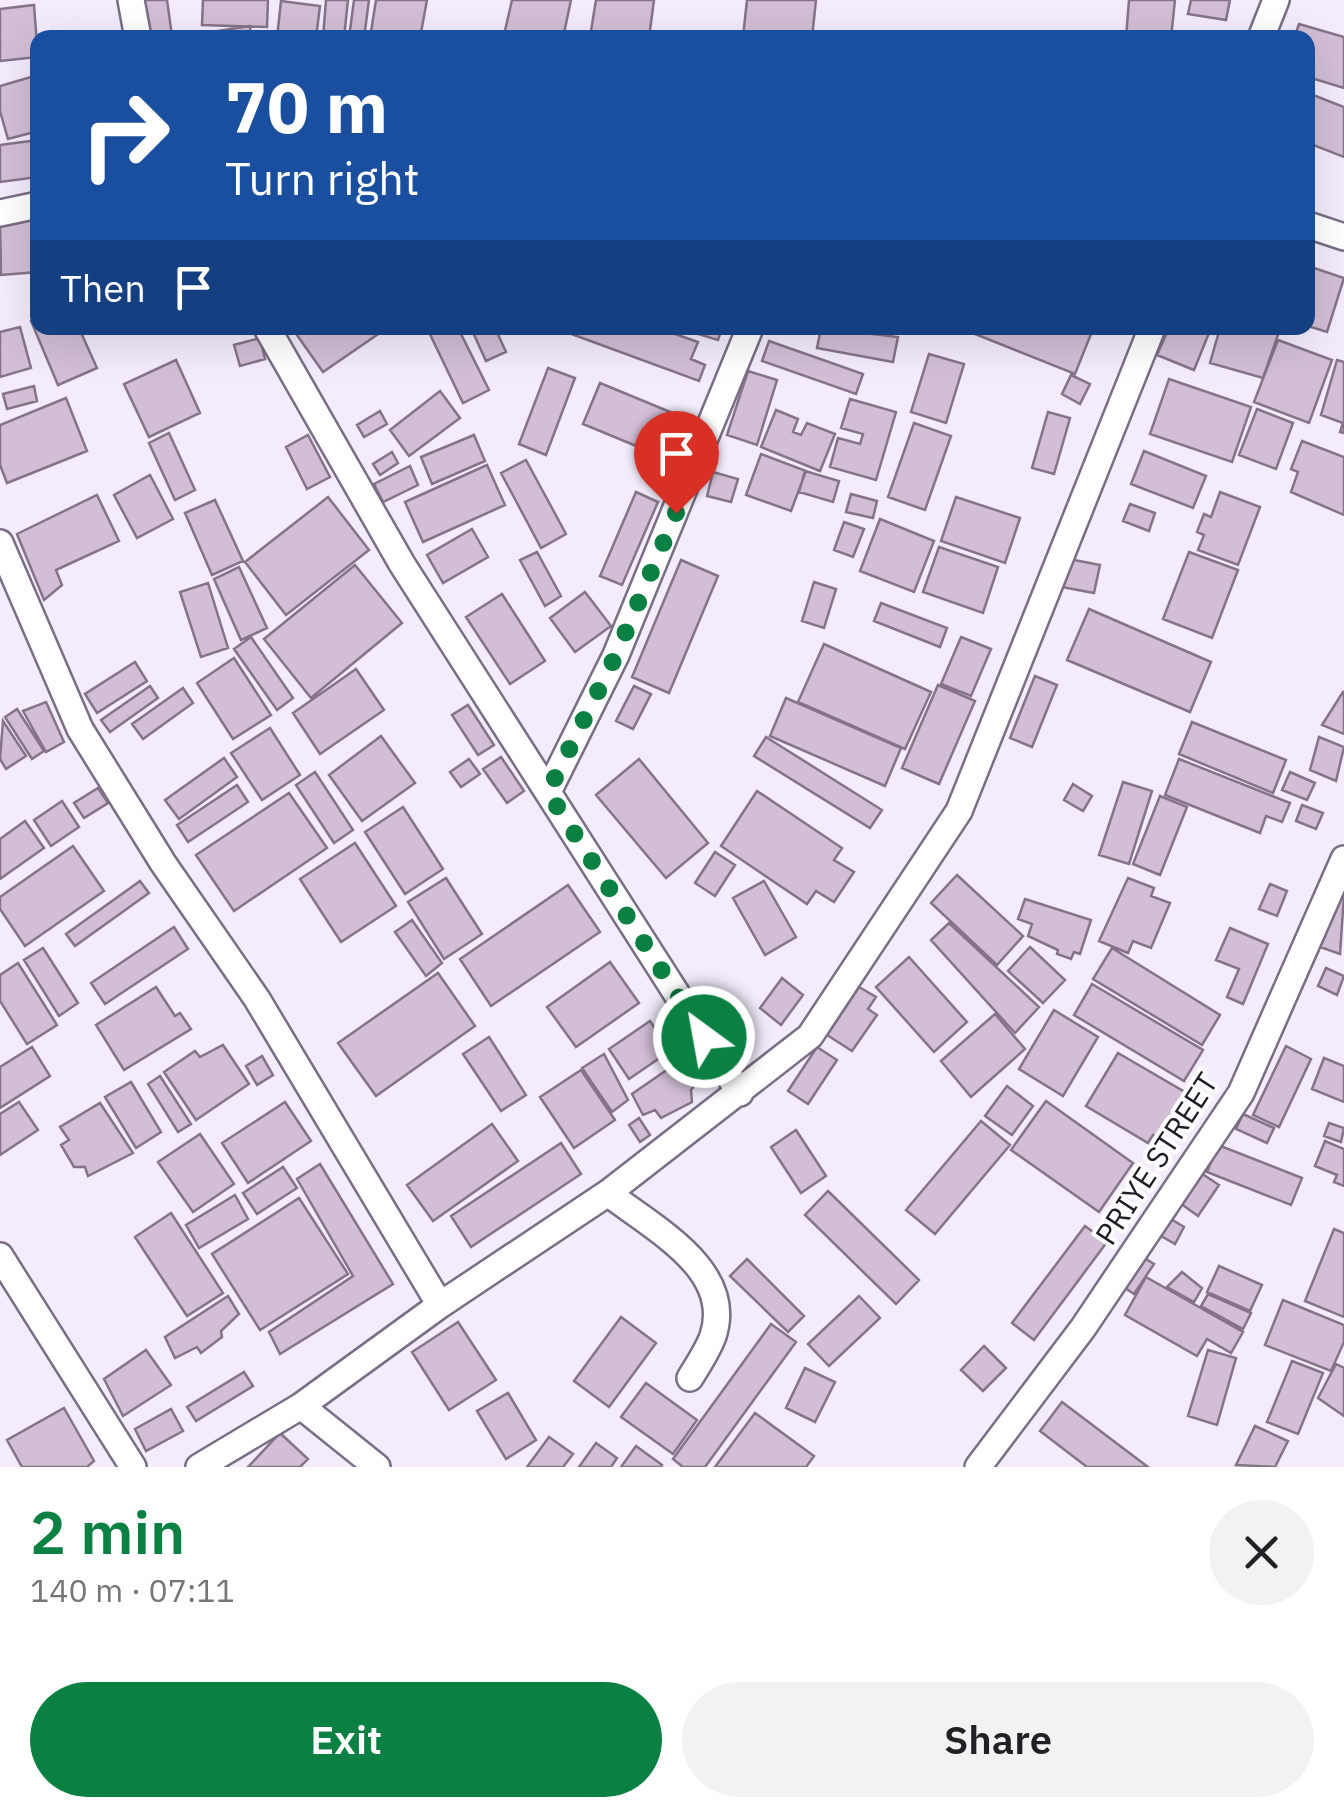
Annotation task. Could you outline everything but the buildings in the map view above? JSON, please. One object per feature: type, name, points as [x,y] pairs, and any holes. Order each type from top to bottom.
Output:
[{"type":"street","points":[[131,0],[137,30]]},
{"type":"street","points":[[1264,30],[1276,0]]},
{"type":"street","points":[[0,213],[30,207]]},
{"type":"street","points":[[1315,228],[1344,237]]},
{"type":"street","points":[[271,335],[402,564],[740,1093]]},
{"type":"street","points":[[548,792],[616,655],[747,335]]},
{"type":"street","points":[[199,1467],[301,1406],[440,1305],[608,1193],[810,1036],[959,811],[1149,335]]},
{"type":"street","points":[[0,543],[80,729],[163,862],[257,999],[440,1305]]},
{"type":"street","name":"PRIYE STREET","points":[[978,1467],[1083,1328],[1241,1093],[1344,859]]},
{"type":"street","points":[[608,1193],[702,1268],[717,1300],[714,1335],[690,1378]]},
{"type":"street","points":[[0,1256],[133,1467]]},
{"type":"street","points":[[301,1406],[377,1467]]},
{"type":"route","points":[[676,513],[616,655],[548,792],[704,1037]]}]
